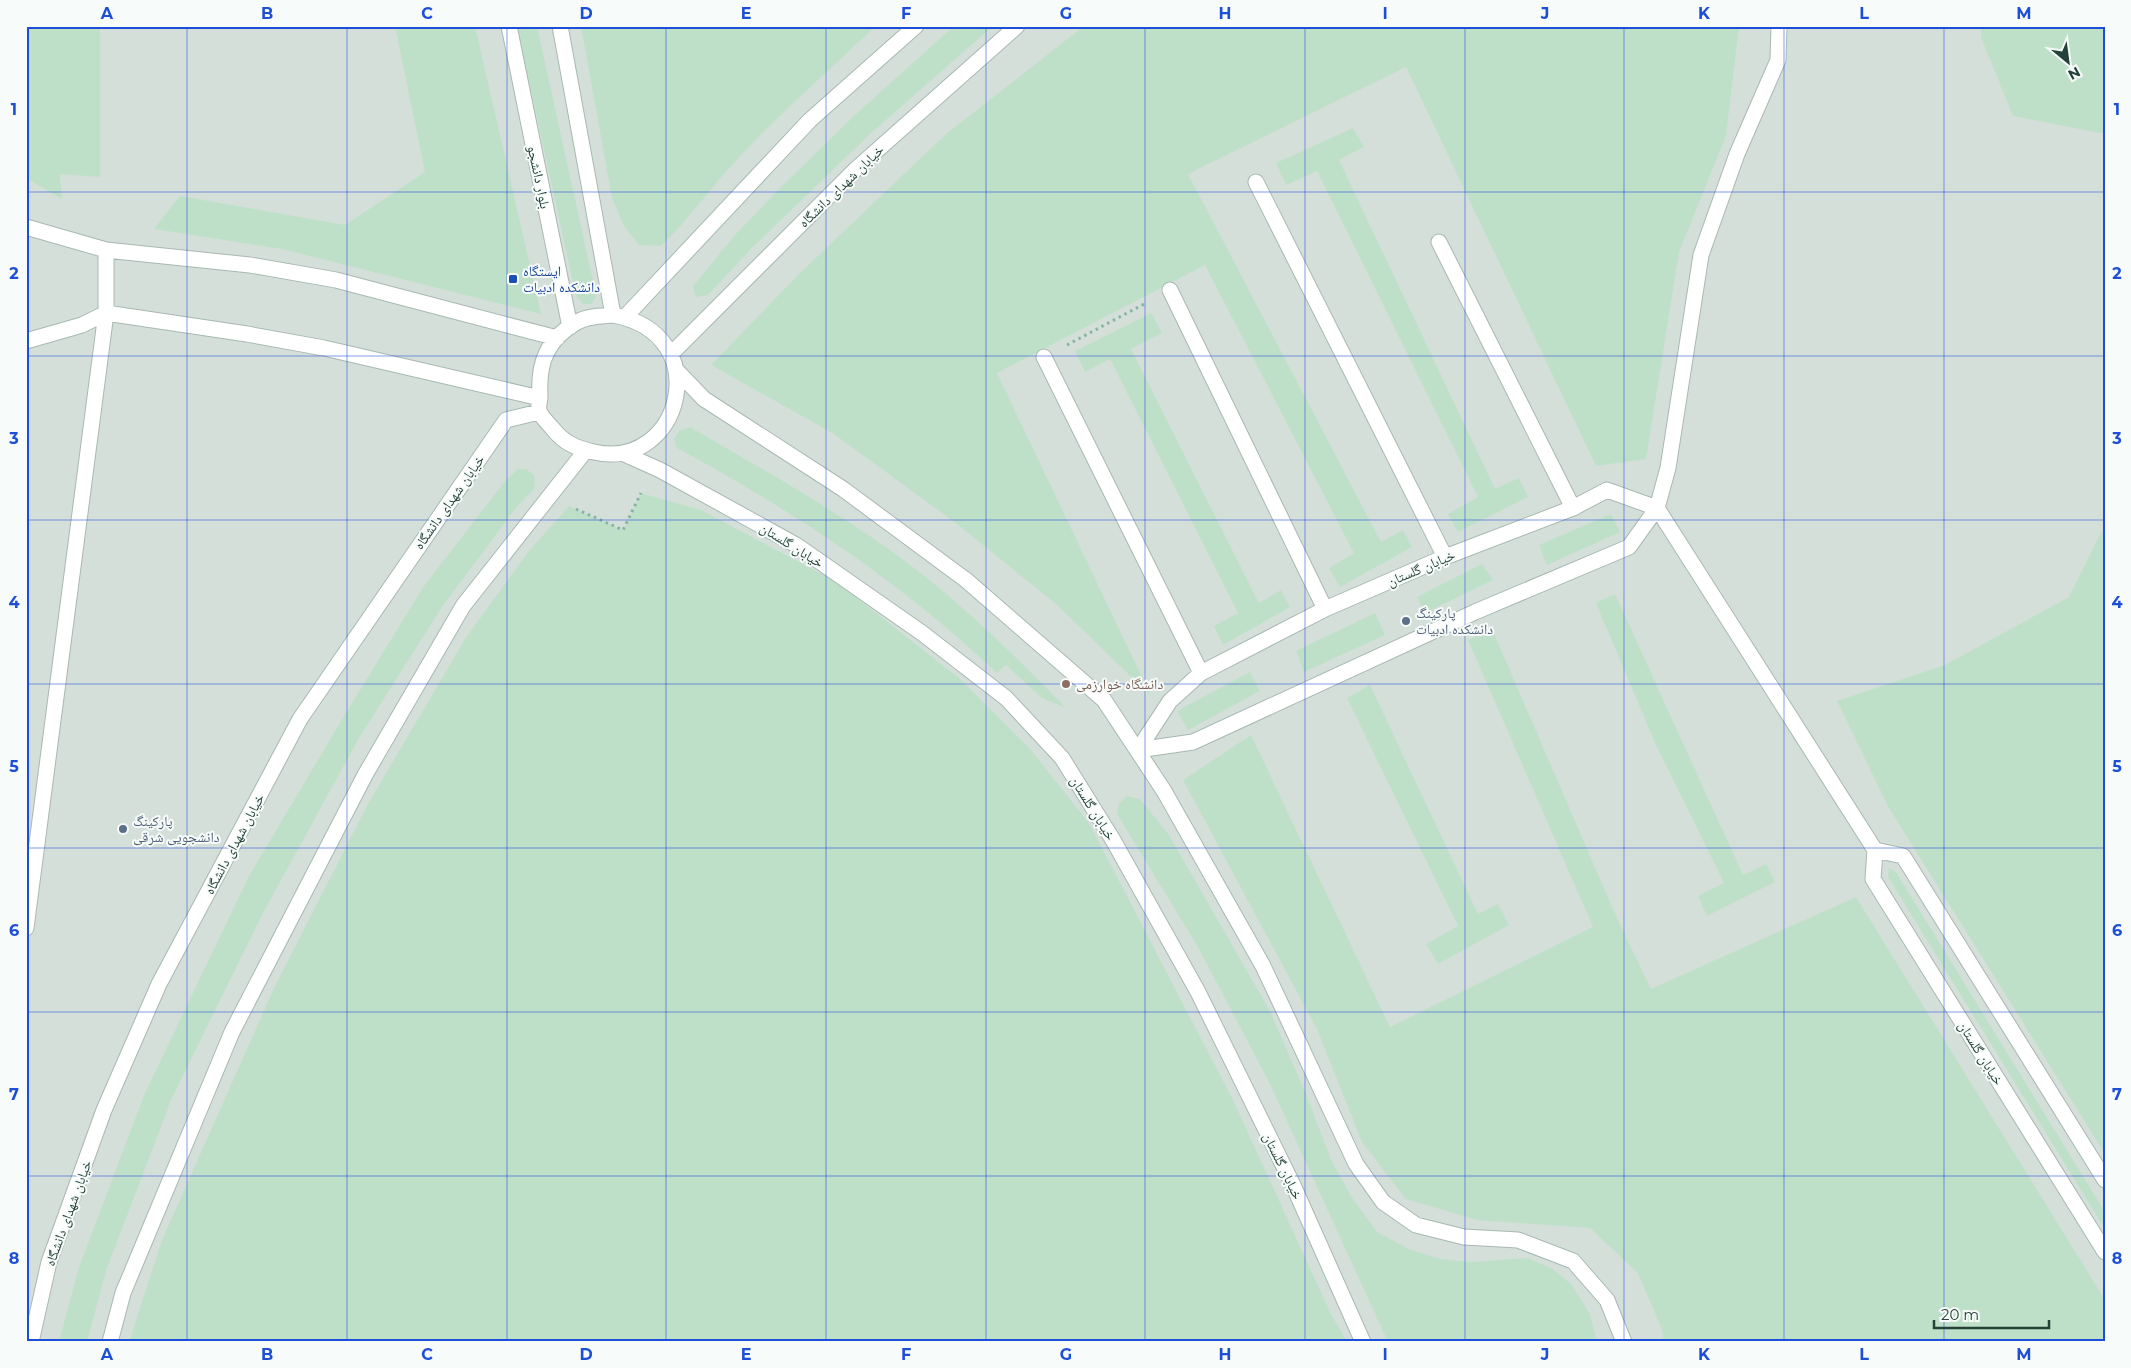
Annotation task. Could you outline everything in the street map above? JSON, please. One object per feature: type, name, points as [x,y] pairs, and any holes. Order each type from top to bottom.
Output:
[{"type":"lane","name":"بلوار دانشجو","points":[[509,26],[570,327]]},
{"type":"lane","points":[[560,26],[619,316]]},
{"type":"lane","points":[[619,316],[810,120],[916,26]]},
{"type":"lane","name":"خیابان شهدای دانشگاه","points":[[671,354],[856,170],[1017,26]]},
{"type":"lane","points":[[1138,750],[1193,742],[1475,612],[1629,547],[1657,508],[1668,468],[1701,255],[1737,154],[1778,60],[1779,26]]},
{"type":"lane","points":[[1256,182],[1446,557]]},
{"type":"lane","points":[[26,227],[106,250],[250,265],[336,280],[557,338]]},
{"type":"lane","points":[[1439,242],[1573,508]]},
{"type":"lane","points":[[26,928],[106,313],[106,250]]},
{"type":"lane","points":[[1170,290],[1325,609]]},
{"type":"lane","points":[[26,341],[82,325],[106,313],[247,334],[324,348],[540,405]]},
{"type":"lane","points":[[595,316],[619,316],[647,327],[661,338],[671,354],[677,371],[678,389],[674,407],[666,423],[654,437],[639,447],[622,453],[603,454],[569,445],[561,438],[540,405],[539,380],[542,362],[550,346],[570,327],[577,322],[595,316]]},
{"type":"lane","points":[[1044,357],[1201,673]]},
{"type":"lane","points":[[677,371],[704,399],[843,490],[966,580],[1104,700],[1164,791],[1262,966],[1356,1164],[1382,1202],[1416,1225],[1464,1237],[1518,1240],[1574,1261],[1608,1300],[1624,1342]]},
{"type":"lane","name":"خیابان شهدای دانشگاه","points":[[30,1342],[49,1262],[104,1110],[159,984],[300,719],[506,420],[540,405]]},
{"type":"lane","points":[[110,1342],[123,1293],[232,1032],[365,775],[463,606],[586,450]]},
{"type":"lane","name":"خیابان گلستان","points":[[622,453],[660,470],[796,545],[922,633],[1006,698],[1062,758],[1113,840],[1198,992],[1293,1184],[1363,1342]]},
{"type":"lane","name":"خیابان گلستان","points":[[1138,750],[1170,701],[1201,673],[1325,609],[1446,557],[1573,508],[1606,490],[1657,508]]},
{"type":"lane","points":[[1657,508],[1875,850],[1903,856],[2105,1180]]},
{"type":"lane","name":"خیابان گلستان","points":[[1875,850],[1873,879],[2105,1252]]},
{"type":"path","points":[[1044,357],[1170,290]]},
{"type":"path","points":[[570,506],[623,530],[641,493],[649,495]]},
{"type":"shaded area","name":"دانشگاه خوارزمی","points":[[26,26],[2105,26],[2105,1342],[26,1342]]},
{"type":"green space","points":[[26,26],[100,26],[100,177],[60,174],[62,199],[26,178]]},
{"type":"green space","points":[[395,26],[475,26],[541,314],[282,249],[154,229],[180,196],[345,225],[425,172]]},
{"type":"green space","points":[[517,26],[537,26],[595,290],[596,297],[591,304],[583,304],[576,296]]},
{"type":"green space","points":[[581,26],[876,26],[748,148],[680,227],[661,246],[639,245],[624,226],[612,198]]},
{"type":"green space","points":[[954,26],[993,26],[870,134],[751,249],[708,295],[696,297],[693,286],[735,235],[856,114]]},
{"type":"green space","points":[[1084,26],[1739,26],[1726,136],[1679,252],[1646,459],[1596,466],[1406,67],[1188,174],[1381,542],[1403,530],[1412,547],[1340,587],[1329,568],[1354,553],[1205,265],[997,373],[1151,696],[1056,604],[957,524],[834,434],[711,365],[799,274],[946,134]]},
{"type":"green space","points":[[1981,26],[2105,26],[2105,134],[2013,116],[1981,37]]},
{"type":"green space","points":[[1353,128],[1364,147],[1339,160],[1495,489],[1519,478],[1528,497],[1458,532],[1448,514],[1478,497],[1317,171],[1286,185],[1276,163]]},
{"type":"green space","points":[[1151,313],[1162,333],[1131,349],[1259,603],[1281,590],[1290,607],[1223,645],[1214,626],[1238,613],[1110,359],[1085,372],[1075,351]]},
{"type":"green space","points":[[690,427],[829,510],[909,564],[971,615],[1066,708],[1042,698],[1006,665],[997,673],[923,609],[845,550],[762,497],[677,448],[674,439],[679,431]]},
{"type":"green space","points":[[518,469],[526,469],[534,475],[535,488],[516,508],[442,607],[359,738],[262,915],[171,1100],[106,1271],[87,1342],[59,1342],[79,1267],[145,1093],[249,876],[424,586],[506,480]]},
{"type":"green space","points":[[641,493],[701,510],[835,581],[959,678],[1031,750],[1089,823],[1233,1100],[1330,1312],[1347,1342],[129,1342],[162,1240],[275,986],[368,804],[465,639],[528,552],[569,506],[623,530]]},
{"type":"green space","points":[[1611,514],[1620,532],[1547,565],[1539,545]]},
{"type":"green space","points":[[2105,524],[2105,1154],[1889,808],[1837,701],[1945,665],[2069,597]]},
{"type":"green space","points":[[1482,564],[1493,580],[1425,613],[1417,597]]},
{"type":"green space","points":[[1615,594],[1743,875],[1766,864],[1775,882],[1707,916],[1698,896],[1724,883],[1656,745],[1596,603]]},
{"type":"green space","points":[[1375,613],[1385,635],[1304,672],[1296,651]]},
{"type":"green space","points":[[1492,629],[1616,916],[1651,989],[1856,897],[2105,1300],[2105,1342],[1662,1342],[1663,1332],[1638,1273],[1590,1228],[1477,1220],[1406,1199],[1362,1142],[1317,1029],[1183,780],[1251,735],[1390,1027],[1593,927],[1468,640]]},
{"type":"green space","points":[[1250,672],[1260,691],[1188,730],[1177,711]]},
{"type":"green space","points":[[1370,685],[1478,914],[1498,904],[1509,925],[1438,964],[1426,944],[1458,926],[1347,698]]},
{"type":"green space","points":[[1127,796],[1140,799],[1169,835],[1270,1011],[1306,1094],[1332,1162],[1353,1199],[1377,1232],[1409,1249],[1440,1259],[1471,1262],[1528,1258],[1553,1269],[1571,1284],[1590,1314],[1597,1342],[1388,1342],[1270,1084],[1198,947],[1117,814],[1119,804]]},
{"type":"green space","points":[[1889,868],[1896,872],[2105,1212],[2105,1229],[1888,877]]},
{"type":"place","name":"ایستگاه دانشکده ادبیات","points":[[513,279]]},
{"type":"place","name":"پارکینگ دانشکده ادبیات","points":[[1406,621]]},
{"type":"place","name":"دانشگاه خوارزمی","points":[[1066,684]]},
{"type":"place","name":"پارکینگ دانشجویی شرقی","points":[[123,829]]}]
